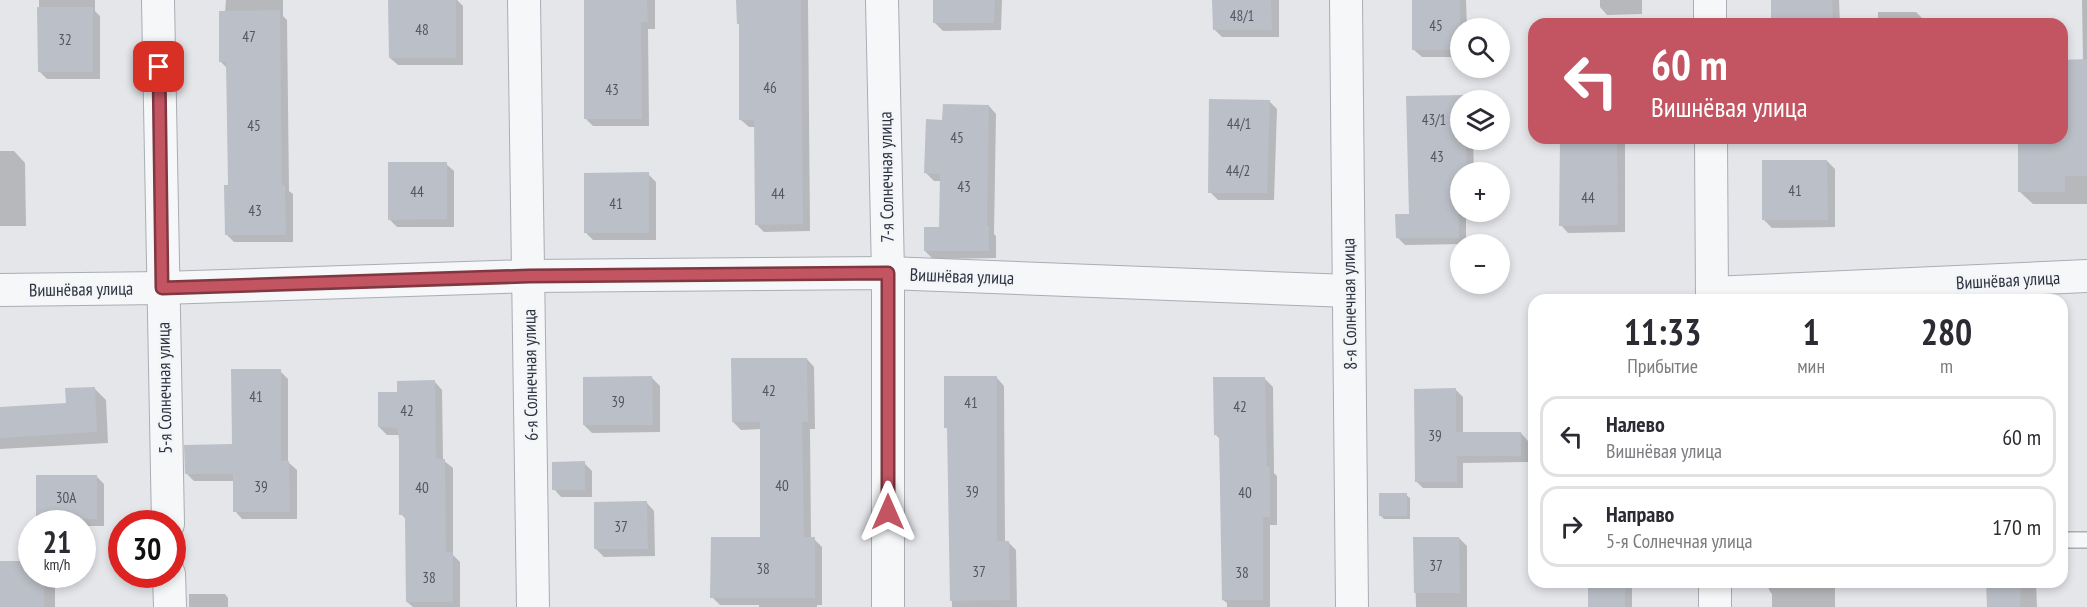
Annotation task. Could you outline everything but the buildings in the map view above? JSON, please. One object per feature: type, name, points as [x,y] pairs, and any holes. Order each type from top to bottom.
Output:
[{"type":"street","name":"5-я Солнечная улица","points":[[158,0],[168,510]]},
{"type":"street","name":"6-я Солнечная улица","points":[[524,0],[533,607]]},
{"type":"street","name":"7-я Солнечная улица","points":[[882,0],[888,273],[888,607]]},
{"type":"street","name":"8-я Солнечная улица","points":[[1346,0],[1352,607]]},
{"type":"street","points":[[1710,0],[1710,18]]},
{"type":"street","points":[[1711,144],[1712,294]]},
{"type":"street","name":"Вишнёвая улица","points":[[0,290],[162,288],[529,276],[888,273],[1349,291]]},
{"type":"street","name":"Вишнёвая улица","points":[[1750,294],[2087,276]]},
{"type":"street","points":[[169,588],[170,607]]},
{"type":"street","points":[[1715,588],[1715,607]]},
{"type":"lane","points":[[2068,540],[2087,540]]},
{"type":"route","points":[[159,67],[162,288],[529,276],[888,273],[888,512]]}]
